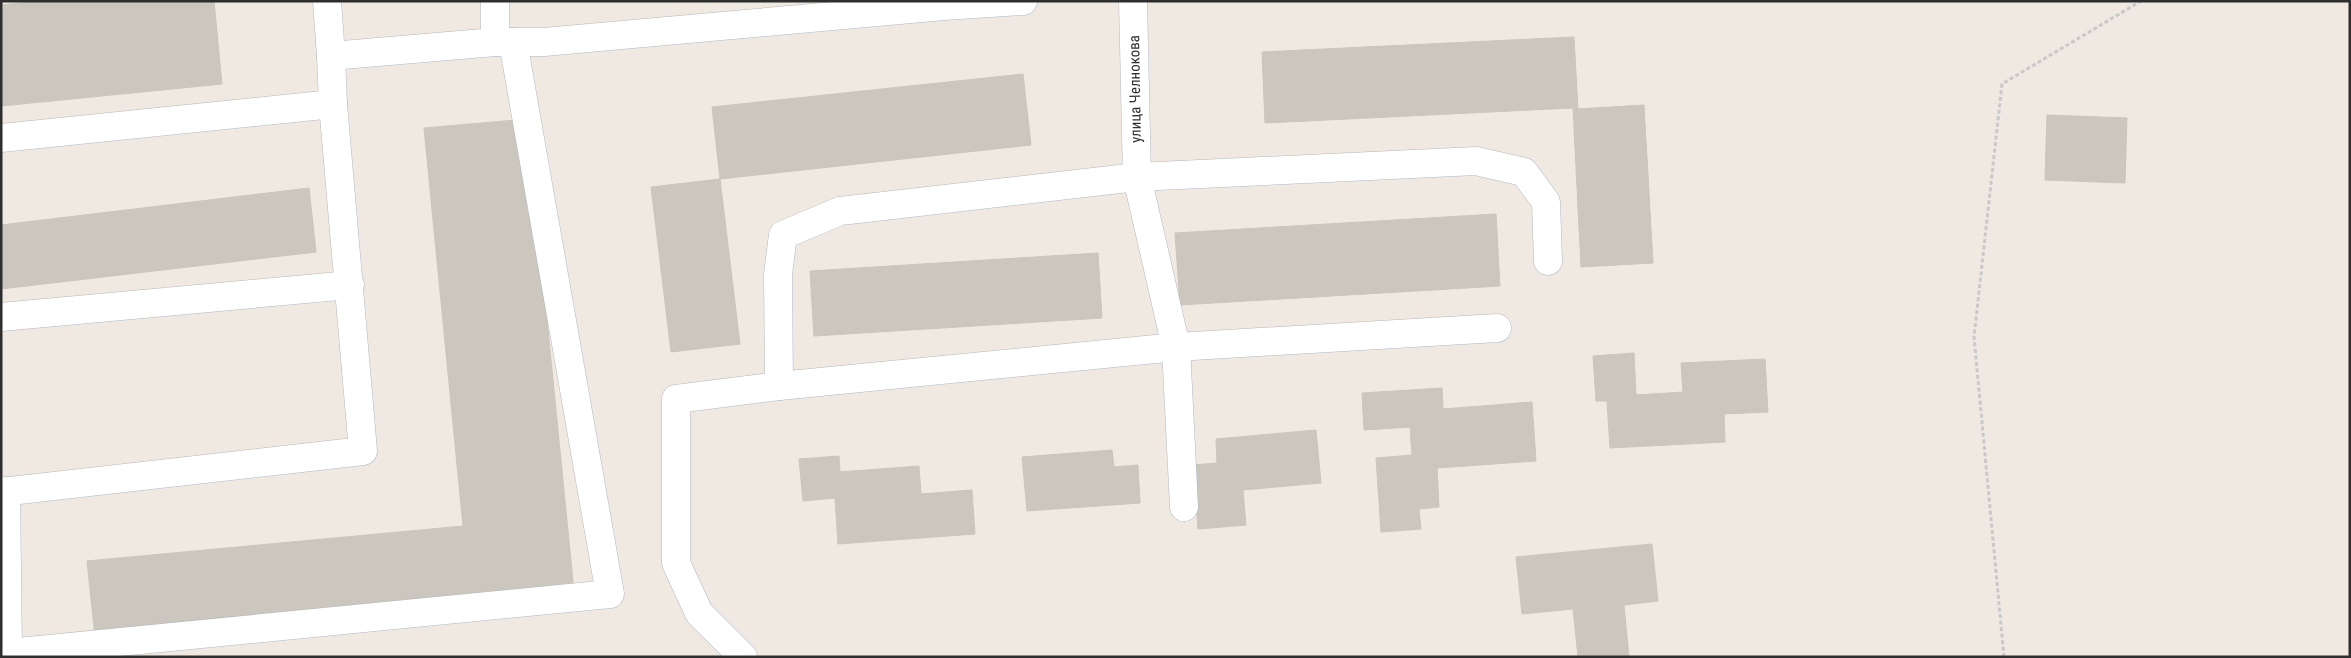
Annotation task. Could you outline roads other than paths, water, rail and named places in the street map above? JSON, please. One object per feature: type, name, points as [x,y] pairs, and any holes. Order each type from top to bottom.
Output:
[{"type":"street","points":[[327,1],[333,104],[363,451],[4,492],[4,653],[610,594],[495,1]]},
{"type":"street","points":[[331,56],[504,42],[544,42],[944,4],[1023,1]]},
{"type":"street","name":"улица Челнокова","points":[[1133,1],[1137,177],[1176,347],[1184,507]]},
{"type":"street","points":[[1,138],[333,104]]},
{"type":"street","points":[[779,386],[778,274],[783,235],[840,211],[1137,177],[1476,161],[1524,172],[1546,202],[1548,261]]},
{"type":"street","points":[[1,317],[350,285]]},
{"type":"street","points":[[743,657],[700,613],[676,563],[676,399],[779,386],[1176,347],[1497,328]]}]
